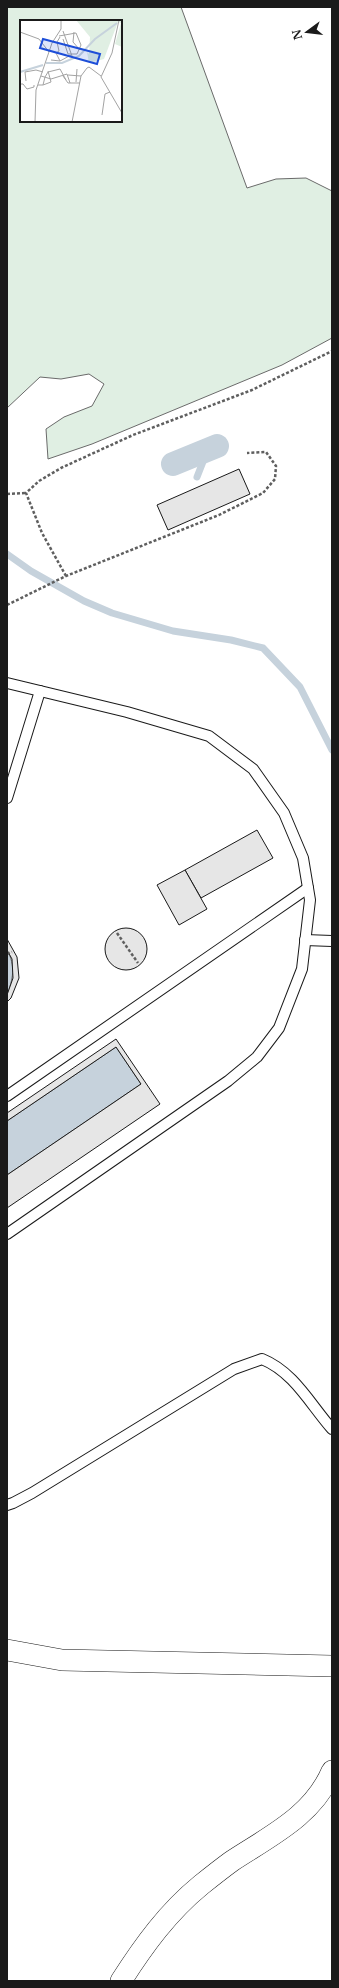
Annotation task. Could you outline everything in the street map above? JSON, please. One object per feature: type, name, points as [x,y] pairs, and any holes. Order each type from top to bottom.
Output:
[{"type":"street","points":[[7,1650],[62,1660],[332,1666]]},
{"type":"street","points":[[122,1981],[142,1948],[170,1914],[200,1886],[231,1862],[284,1829],[310,1805],[332,1771]]},
{"type":"lane","points":[[7,683],[127,712],[209,736],[253,769],[284,813],[303,858],[310,900],[302,969],[279,1028],[257,1057],[228,1081],[7,1234]]},
{"type":"lane","points":[[7,798],[40,691]]},
{"type":"lane","points":[[7,1096],[308,888]]},
{"type":"lane","points":[[306,940],[332,941]]},
{"type":"lane","points":[[7,1505],[25,1496],[234,1369],[262,1359],[276,1364],[303,1391],[332,1429]]},
{"type":"path","points":[[7,494],[26,493],[39,481],[61,468],[133,435],[252,390],[332,351]]},
{"type":"path","points":[[7,605],[66,576],[219,515],[263,493],[276,479],[276,466],[266,452],[247,453]]},
{"type":"path","points":[[26,493],[42,533],[66,576]]},
{"type":"path","points":[[117,933],[138,963]]},
{"type":"path","points":[[7,954],[12,952]]},
{"type":"green space","points":[[7,7],[181,7],[247,188],[276,179],[306,178],[332,191],[332,338],[282,365],[92,444],[48,459],[46,429],[64,417],[92,406],[104,384],[89,374],[61,379],[40,377],[7,408]]},
{"type":"shaded area","points":[[126,930],[139,936],[145,949],[139,962],[126,968],[113,962],[107,949],[113,936]]},
{"type":"shaded area","points":[[7,950],[12,962],[13,972],[7,995]]},
{"type":"shaded area","points":[[116,1047],[141,1084],[7,1175],[7,1121]]},
{"type":"building","points":[[239,469],[250,494],[168,530],[157,505]]},
{"type":"building","points":[[257,830],[273,858],[201,898],[185,870]]},
{"type":"building","points":[[185,870],[207,909],[179,925],[157,885]]},
{"type":"building","points":[[122,928],[130,928],[141,934],[147,945],[147,953],[141,964],[130,970],[122,970],[111,964],[105,953],[105,945],[111,934]]},
{"type":"building","points":[[7,939],[17,957],[19,978],[11,998],[7,1002],[7,995],[13,978],[12,959],[7,950]]},
{"type":"building","points":[[116,1039],[160,1104],[7,1208],[7,1175],[141,1084],[116,1047],[7,1121],[7,1113]]},
{"type":"waterway","points":[[173,464],[217,446]]},
{"type":"waterway","points":[[197,477],[208,449]]},
{"type":"waterway","points":[[7,554],[31,571],[84,601],[112,613],[173,631],[231,640],[263,648],[300,687],[332,750]]}]
